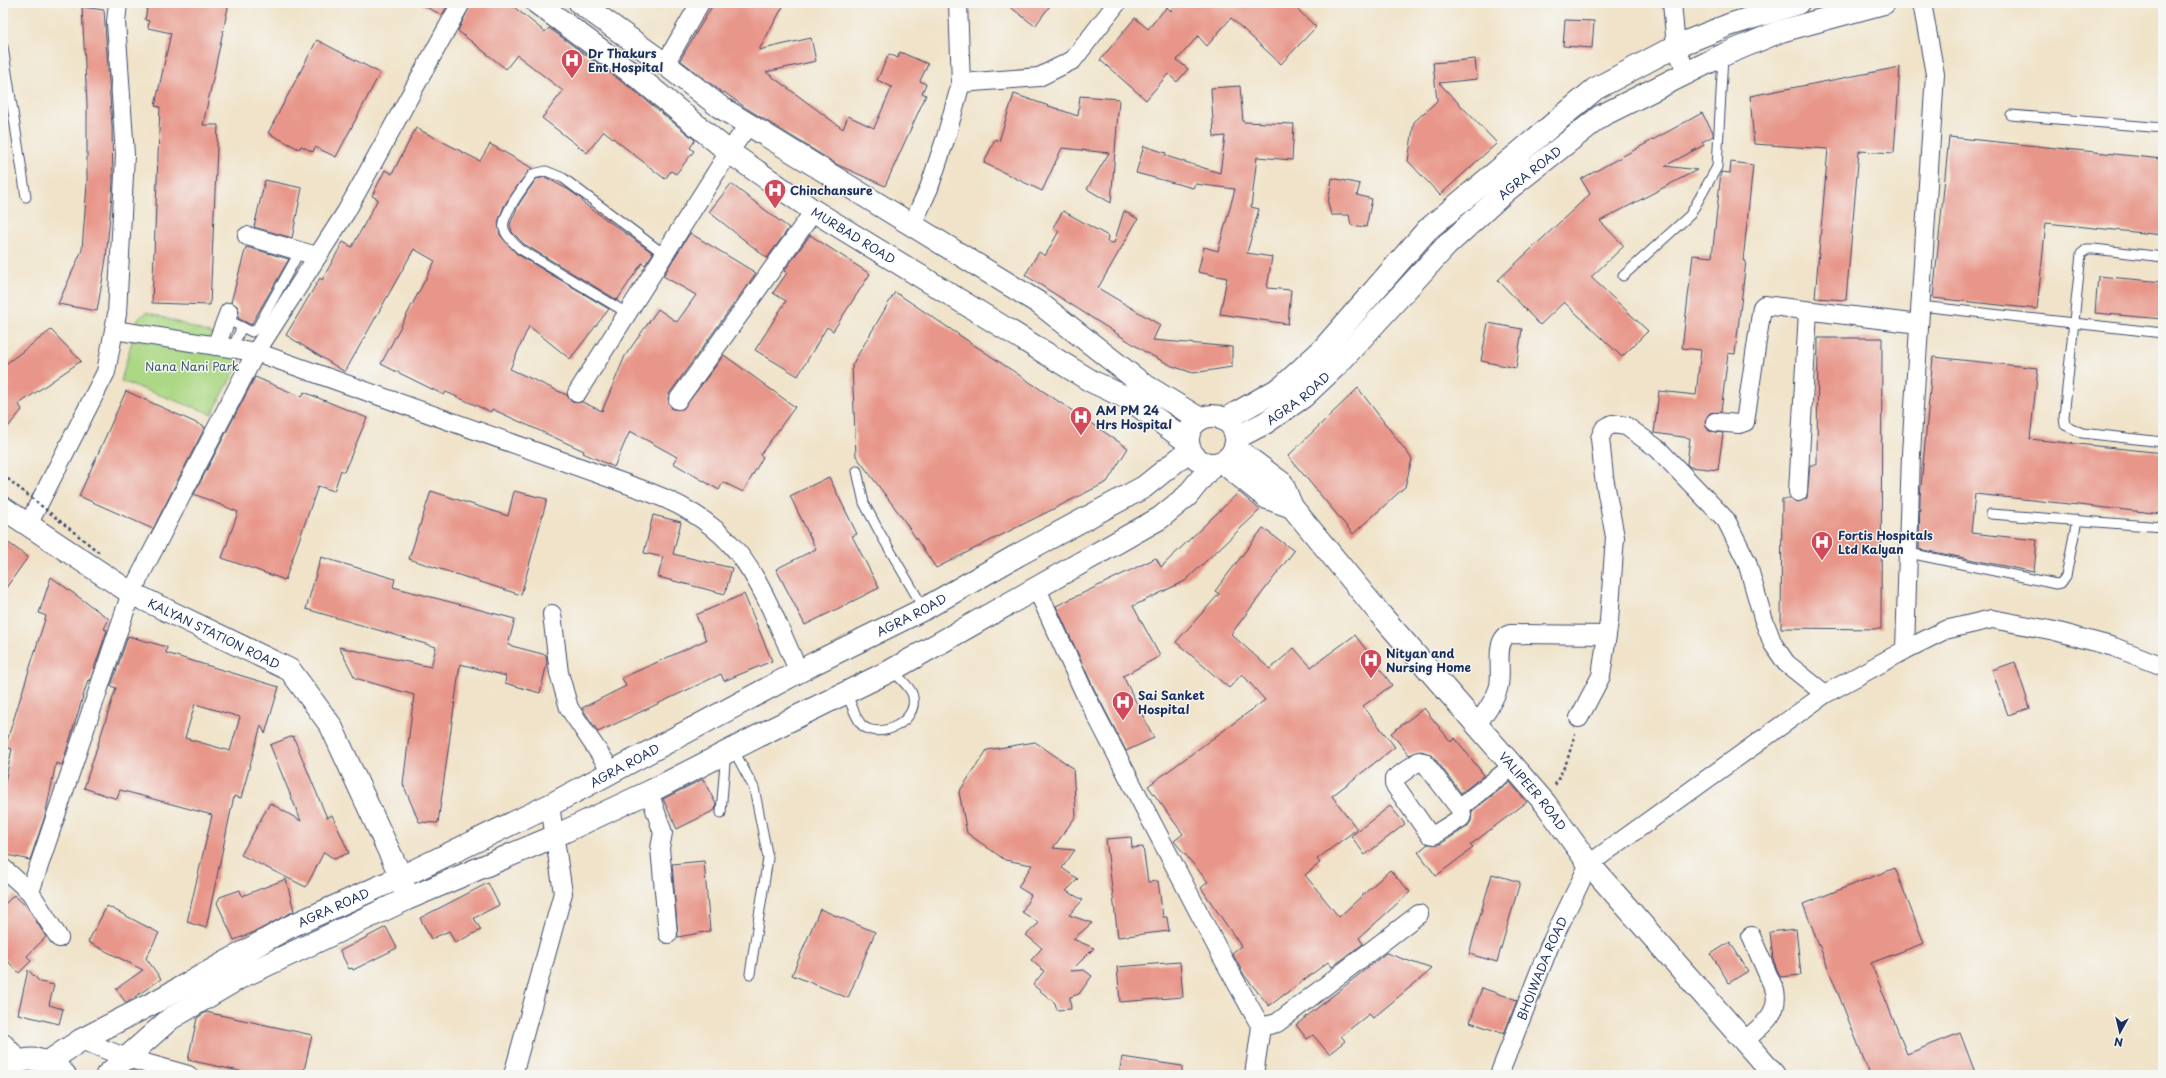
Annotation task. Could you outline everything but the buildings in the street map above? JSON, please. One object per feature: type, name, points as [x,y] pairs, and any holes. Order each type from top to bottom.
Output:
[{"type":"main road","name":"MURBAD ROAD","points":[[537,3],[644,82],[729,152],[814,212],[1091,381],[1129,399],[1189,446]]},
{"type":"main road","points":[[580,3],[665,64],[720,107],[1039,303],[1141,383],[1200,419],[1208,417],[1224,420],[1230,425],[1226,453],[1203,463],[1195,457],[1189,446]]},
{"type":"main road","name":"AGRA ROAD","points":[[1224,420],[1282,387],[1323,349],[1427,230],[1595,89],[1676,46],[1729,25],[1798,3]]},
{"type":"main road","name":"AGRA ROAD","points":[[107,1075],[170,1019],[241,976],[407,899],[553,837],[649,792],[892,670],[1160,518],[1187,496],[1226,453],[1265,423],[1304,397],[1337,365],[1446,246],[1507,190],[1601,116],[1687,75],[1723,55],[1781,31],[1884,3]]},
{"type":"main road","name":"AGRA ROAD","points":[[57,1068],[81,1040],[155,1002],[289,927],[401,877],[550,805],[799,672],[924,609],[1144,487],[1189,446],[1189,433],[1200,419]]},
{"type":"main road","name":"VALIPEER ROAD","points":[[1226,453],[1268,498],[1292,507],[1380,614],[1545,803],[1589,864],[1774,1075]]},
{"type":"main road","name":"KALYAN STATION ROAD","points":[[3,508],[131,593],[290,670],[331,726],[401,877],[407,899]]},
{"type":"main road","points":[[338,905],[347,928]]},
{"type":"main road","points":[[155,1002],[170,1019]]},
{"type":"main road","points":[[3,1045],[11,1067],[33,1059],[57,1068]]},
{"type":"street","points":[[28,525],[106,372],[118,314],[125,155],[116,22],[118,3]]},
{"type":"street","points":[[30,892],[131,593],[287,289],[318,256],[346,212],[461,3]]},
{"type":"street","points":[[665,64],[700,3]]},
{"type":"street","points":[[912,225],[929,188],[946,137],[961,83],[958,3]]},
{"type":"street","points":[[961,83],[1039,77],[1073,60],[1116,3]]},
{"type":"street","points":[[1672,3],[1676,46],[1687,75]]},
{"type":"street","points":[[1905,650],[1909,553],[1910,454],[1935,74],[1922,3]]},
{"type":"street","points":[[577,393],[729,152],[749,124]]},
{"type":"street","points":[[678,400],[814,212]]},
{"type":"street","points":[[247,236],[318,256]]},
{"type":"street","points":[[1715,422],[1739,424],[1745,422],[1762,306],[1766,305],[1919,324]]},
{"type":"street","points":[[1798,492],[1808,311]]},
{"type":"street","points":[[224,347],[231,317]]},
{"type":"street","points":[[114,330],[256,352],[642,489],[687,508],[720,532],[747,563],[758,581],[799,672]]},
{"type":"street","points":[[1579,718],[1601,676],[1607,635],[1615,538],[1604,477],[1600,438],[1604,429],[1612,424],[1626,426],[1658,449],[1726,520],[1747,562],[1763,618],[1773,644],[1786,663],[1825,694]]},
{"type":"street","points":[[1037,589],[1085,694],[1222,957],[1261,1027],[1254,1075]]},
{"type":"street","points":[[552,614],[559,673],[570,708],[612,772]]},
{"type":"street","points":[[1589,864],[1825,694],[1945,630],[1992,619],[2055,631],[2114,648],[2163,666]]},
{"type":"street","points":[[1477,725],[1498,689],[1499,657],[1502,642],[1505,636],[1510,634],[1607,635]]},
{"type":"street","points":[[1459,808],[1513,766]]},
{"type":"street","points":[[649,792],[663,833],[660,848],[668,934]]},
{"type":"street","points":[[513,1075],[563,893],[553,837],[550,805]]},
{"type":"street","name":"BHOIWADA ROAD","points":[[1499,1075],[1549,947],[1589,864]]},
{"type":"street","points":[[3,868],[30,892],[59,938]]},
{"type":"street","points":[[1261,1027],[1277,1023],[1419,914]]},
{"type":"street","points":[[1744,1041],[1766,1022],[1774,1010],[1776,1000],[1751,936]]},
{"type":"street","points":[[81,1040],[127,1058],[188,1075]]},
{"type":"lane","points":[[3,47],[26,197]]},
{"type":"lane","points":[[1623,276],[1690,215],[1716,167],[1723,55]]},
{"type":"lane","points":[[2011,115],[2163,128]]},
{"type":"lane","points":[[627,313],[520,249],[508,237],[503,227],[506,216],[520,192],[533,174],[546,171],[563,178],[664,254]]},
{"type":"lane","points":[[2163,257],[2087,249],[2081,254],[2064,417],[2065,425],[2082,433],[2163,442]]},
{"type":"lane","points":[[231,317],[242,327],[252,332],[257,328],[287,289],[300,252]]},
{"type":"lane","points":[[1920,306],[2163,333]]},
{"type":"lane","points":[[224,347],[242,327]]},
{"type":"lane","points":[[857,471],[864,503],[924,609]]},
{"type":"lane","points":[[1991,514],[2163,527]]},
{"type":"lane","points":[[1909,553],[2056,584],[2061,583],[2066,576],[2077,520]]},
{"type":"lane","points":[[846,693],[862,726],[873,731],[893,728],[906,718],[913,708],[913,696],[892,670]]},
{"type":"lane","points":[[721,813],[725,763],[728,751]]},
{"type":"lane","points":[[728,751],[754,788],[768,858],[750,974]]},
{"type":"path","points":[[3,476],[101,554]]},
{"type":"path","points":[[1545,803],[1567,761],[1579,718]]},
{"type":"green space","name":"Nana Nani Park","points":[[147,312],[248,346],[212,414],[121,381],[138,319]]},
{"type":"place","name":"Dr Thakurs Ent Hospital","points":[[572,80]]},
{"type":"place","name":"Chinchansure","points":[[775,210]]},
{"type":"place","name":"AM PM 24 Hrs Hospital","points":[[1081,436]]},
{"type":"place","name":"Fortis Hospitals Ltd Kalyan","points":[[1822,562]]},
{"type":"place","name":"Nityan and Nursing Home","points":[[1371,680]]},
{"type":"place","name":"Sai Sanket Hospital","points":[[1123,722]]}]
